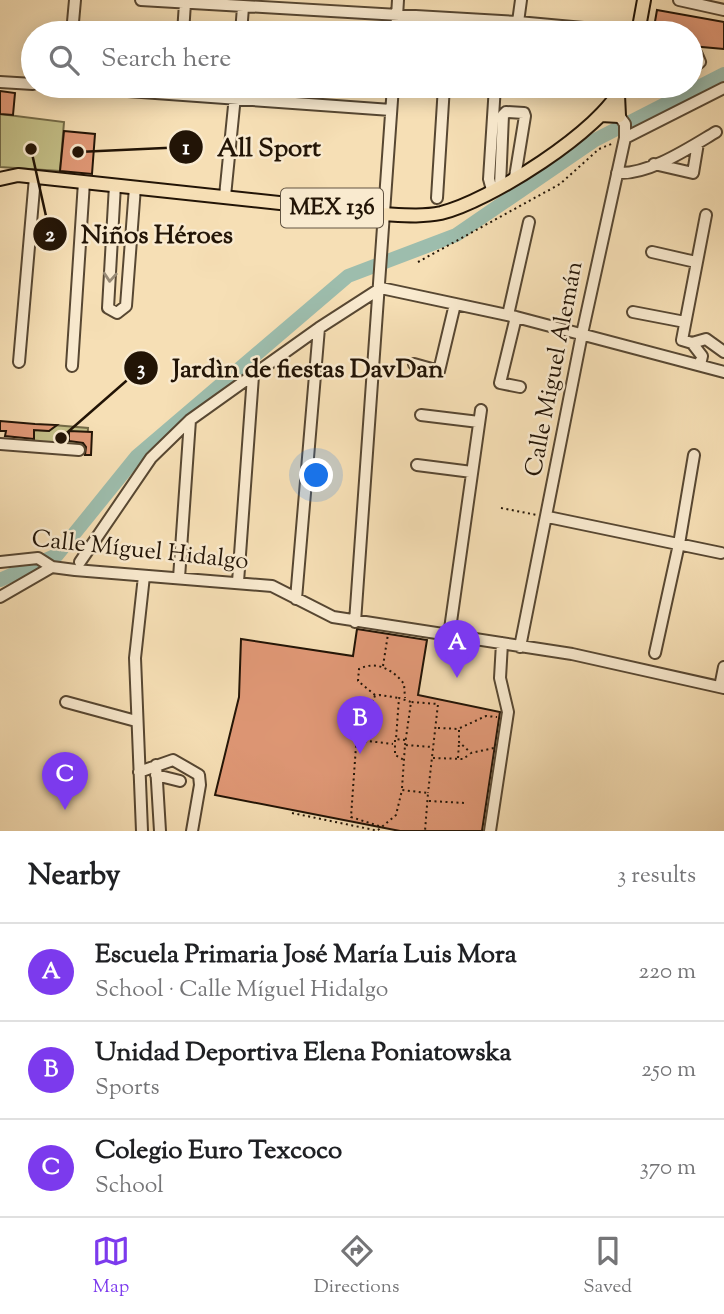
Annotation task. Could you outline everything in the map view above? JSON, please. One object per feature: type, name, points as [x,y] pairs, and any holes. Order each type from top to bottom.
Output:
[{"type":"main road","points":[[640,21],[644,0]]},
{"type":"main road","name":"MEX 136","points":[[3,177],[35,177],[382,214],[439,214],[496,188],[563,148],[601,115],[614,98]]},
{"type":"main road","points":[[601,115],[620,117],[620,98]]},
{"type":"street","points":[[73,21],[75,0]]},
{"type":"street","points":[[141,0],[243,7],[322,6],[460,21]]},
{"type":"street","points":[[397,21],[398,0]]},
{"type":"street","points":[[518,21],[522,0]]},
{"type":"street","points":[[679,0],[724,10]]},
{"type":"street","points":[[184,21],[185,3]]},
{"type":"street","points":[[242,21],[243,7]]},
{"type":"street","points":[[0,82],[21,83]]},
{"type":"street","points":[[703,98],[724,88]]},
{"type":"street","points":[[223,98],[391,110]]},
{"type":"street","points":[[355,622],[381,284],[382,214],[392,98]]},
{"type":"street","points":[[437,198],[443,98]]},
{"type":"street","points":[[494,98],[489,179],[496,188]]},
{"type":"street","points":[[625,134],[702,98]]},
{"type":"street","points":[[225,196],[235,100]]},
{"type":"street","points":[[496,188],[502,115],[506,111],[524,113],[525,116],[515,177]]},
{"type":"street","name":"Calle Miguel Alemán","points":[[520,646],[625,134],[620,117]]},
{"type":"street","points":[[617,173],[629,174],[654,164],[698,143],[716,131]]},
{"type":"street","points":[[654,164],[693,173],[698,143]]},
{"type":"street","points":[[19,362],[35,177]]},
{"type":"street","points":[[72,366],[84,182]]},
{"type":"street","points":[[115,185],[108,309],[117,313],[126,306],[135,187]]},
{"type":"street","points":[[701,361],[721,350],[706,339],[692,343],[682,340],[706,215]]},
{"type":"street","points":[[520,387],[500,383],[529,222]]},
{"type":"street","points":[[652,252],[696,262]]},
{"type":"street","points":[[381,284],[455,304],[701,361],[724,372]]},
{"type":"street","points":[[80,562],[151,458],[190,420],[381,284]]},
{"type":"street","points":[[414,364],[439,370],[455,304]]},
{"type":"street","points":[[633,312],[685,322]]},
{"type":"street","points":[[296,598],[318,328]]},
{"type":"street","points":[[692,343],[701,361]]},
{"type":"street","points":[[238,582],[253,376]]},
{"type":"street","points":[[421,415],[480,416],[449,635]]},
{"type":"street","points":[[179,578],[190,420]]},
{"type":"street","points":[[0,443],[79,450]]},
{"type":"street","points":[[654,653],[679,544],[694,455]]},
{"type":"street","points":[[417,465],[472,472]]},
{"type":"street","points":[[548,517],[721,553]]},
{"type":"street","name":"Calle Míguel Hidalgo","points":[[0,562],[46,563],[144,576],[272,586],[333,617],[355,622],[572,654],[722,688]]},
{"type":"street","points":[[0,597],[46,563]]},
{"type":"street","points":[[142,831],[135,658],[144,576]]},
{"type":"street","points":[[490,831],[507,718],[500,678],[502,643]]},
{"type":"street","points":[[722,688],[724,667]]},
{"type":"street","points":[[66,702],[136,721]]},
{"type":"street","points":[[139,772],[156,770],[173,760],[199,775],[200,785],[192,831]]},
{"type":"street","points":[[156,770],[180,781]]},
{"type":"street","points":[[156,770],[160,831]]},
{"type":"path","points":[[418,262],[560,184],[599,149],[625,134]]},
{"type":"path","points":[[501,508],[548,517]]},
{"type":"path","points":[[383,667],[390,627]]},
{"type":"path","points":[[405,698],[404,684],[398,675],[383,667],[364,666],[356,674],[362,687],[375,695],[438,704],[425,831]]},
{"type":"path","points":[[368,741],[375,695]]},
{"type":"path","points":[[399,698],[396,739],[393,744],[395,755],[404,761]]},
{"type":"path","points":[[292,813],[379,829],[396,815],[411,702]]},
{"type":"path","points":[[437,729],[459,729],[486,716],[507,718]]},
{"type":"path","points":[[458,759],[459,729]]},
{"type":"path","points":[[396,739],[406,740]]},
{"type":"path","points":[[379,829],[352,819],[349,809],[356,746],[368,741],[393,744]]},
{"type":"path","points":[[459,742],[471,753]]},
{"type":"path","points":[[405,745],[435,747]]},
{"type":"path","points":[[433,758],[466,758],[471,753],[503,746]]},
{"type":"path","points":[[401,790],[428,793]]},
{"type":"path","points":[[428,802],[465,803]]},
{"type":"shaded area","points":[[0,114],[64,122],[60,171],[0,167]]},
{"type":"shaded area","points":[[53,425],[88,428],[87,448],[33,444],[34,430],[49,431]]},
{"type":"building","points":[[657,10],[724,22],[724,49],[703,47],[703,21],[655,21]]},
{"type":"building","points":[[0,91],[15,93],[13,115],[0,114]]},
{"type":"building","points":[[64,131],[95,134],[92,174],[60,171]]},
{"type":"building","points":[[0,421],[57,425],[49,431],[34,430],[34,439],[5,436],[6,431],[0,431]]},
{"type":"building","points":[[69,431],[92,432],[91,455],[85,455],[86,447],[83,443],[69,441]]},
{"type":"building","points":[[357,629],[427,640],[418,695],[500,712],[482,831],[400,831],[215,795],[239,697],[241,639],[353,656]]},
{"type":"waterway","points":[[703,85],[724,74]]},
{"type":"waterway","points":[[0,580],[57,555],[137,456],[348,276],[456,235],[595,140],[677,98]]},
{"type":"place","name":"Niños Héroes","points":[[31,149]]},
{"type":"place","name":"All Sport","points":[[78,152]]},
{"type":"place","name":"Jardìn de fiestas DavDan","points":[[61,438]]},
{"type":"place","name":"Escuela Primaria José María Luis Mora","points":[[457,678]]},
{"type":"place","name":"Unidad Deportiva Elena Poniatowska","points":[[360,754]]},
{"type":"place","name":"Colegio Euro Texcoco","points":[[65,810]]}]
